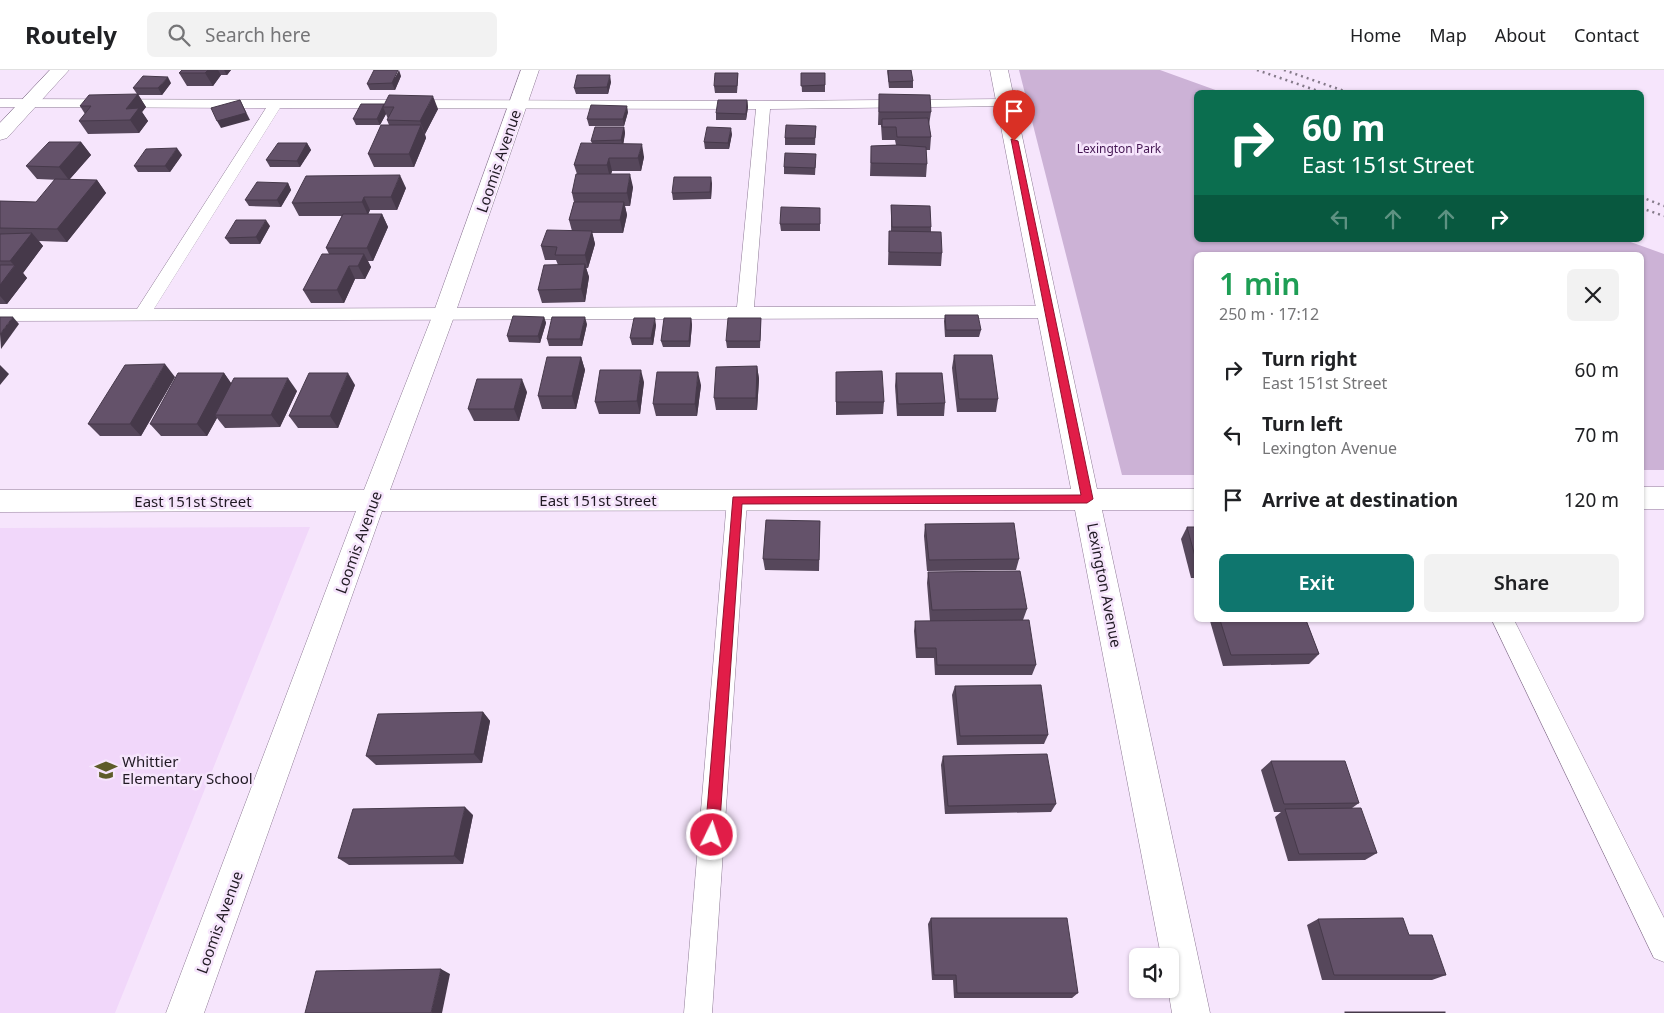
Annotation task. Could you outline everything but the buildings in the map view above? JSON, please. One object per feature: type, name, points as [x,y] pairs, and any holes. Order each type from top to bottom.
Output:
[{"type":"street","points":[[0,134],[60,70]]},
{"type":"street","name":"Loomis Avenue","points":[[185,1013],[373,500],[444,314],[530,70]]},
{"type":"street","name":"Lexington Avenue","points":[[999,70],[1191,1013]]},
{"type":"street","points":[[1644,498],[1664,498]]},
{"type":"street","name":"East 151st Street","points":[[0,501],[1194,499]]},
{"type":"lane","points":[[0,103],[763,105],[1006,103]]},
{"type":"lane","points":[[142,314],[276,103]]},
{"type":"lane","points":[[745,314],[763,105]]},
{"type":"lane","points":[[0,315],[1048,312]]},
{"type":"lane","points":[[698,1013],[737,500]]},
{"type":"lane","points":[[1504,622],[1664,948]]},
{"type":"shaded area","name":"Whittier Elementary School","points":[[310,527],[115,1013],[0,1013],[0,528]]},
{"type":"green space","name":"Lexington Park","points":[[1019,70],[1160,70],[1215,90],[1194,90],[1194,242],[1631,242],[1664,254],[1664,470],[1644,470],[1644,252],[1194,252],[1194,475],[1122,475]]},
{"type":"railway","points":[[1257,70],[1315,90]]},
{"type":"railway","points":[[1284,70],[1341,90]]},
{"type":"railway","points":[[1644,198],[1664,206]]},
{"type":"railway","points":[[1644,209],[1664,216]]},
{"type":"place","name":"Whittier Elementary School","points":[[106,770]]},
{"type":"route","points":[[712,835],[737,500],[1087,499],[1014,141]]}]
